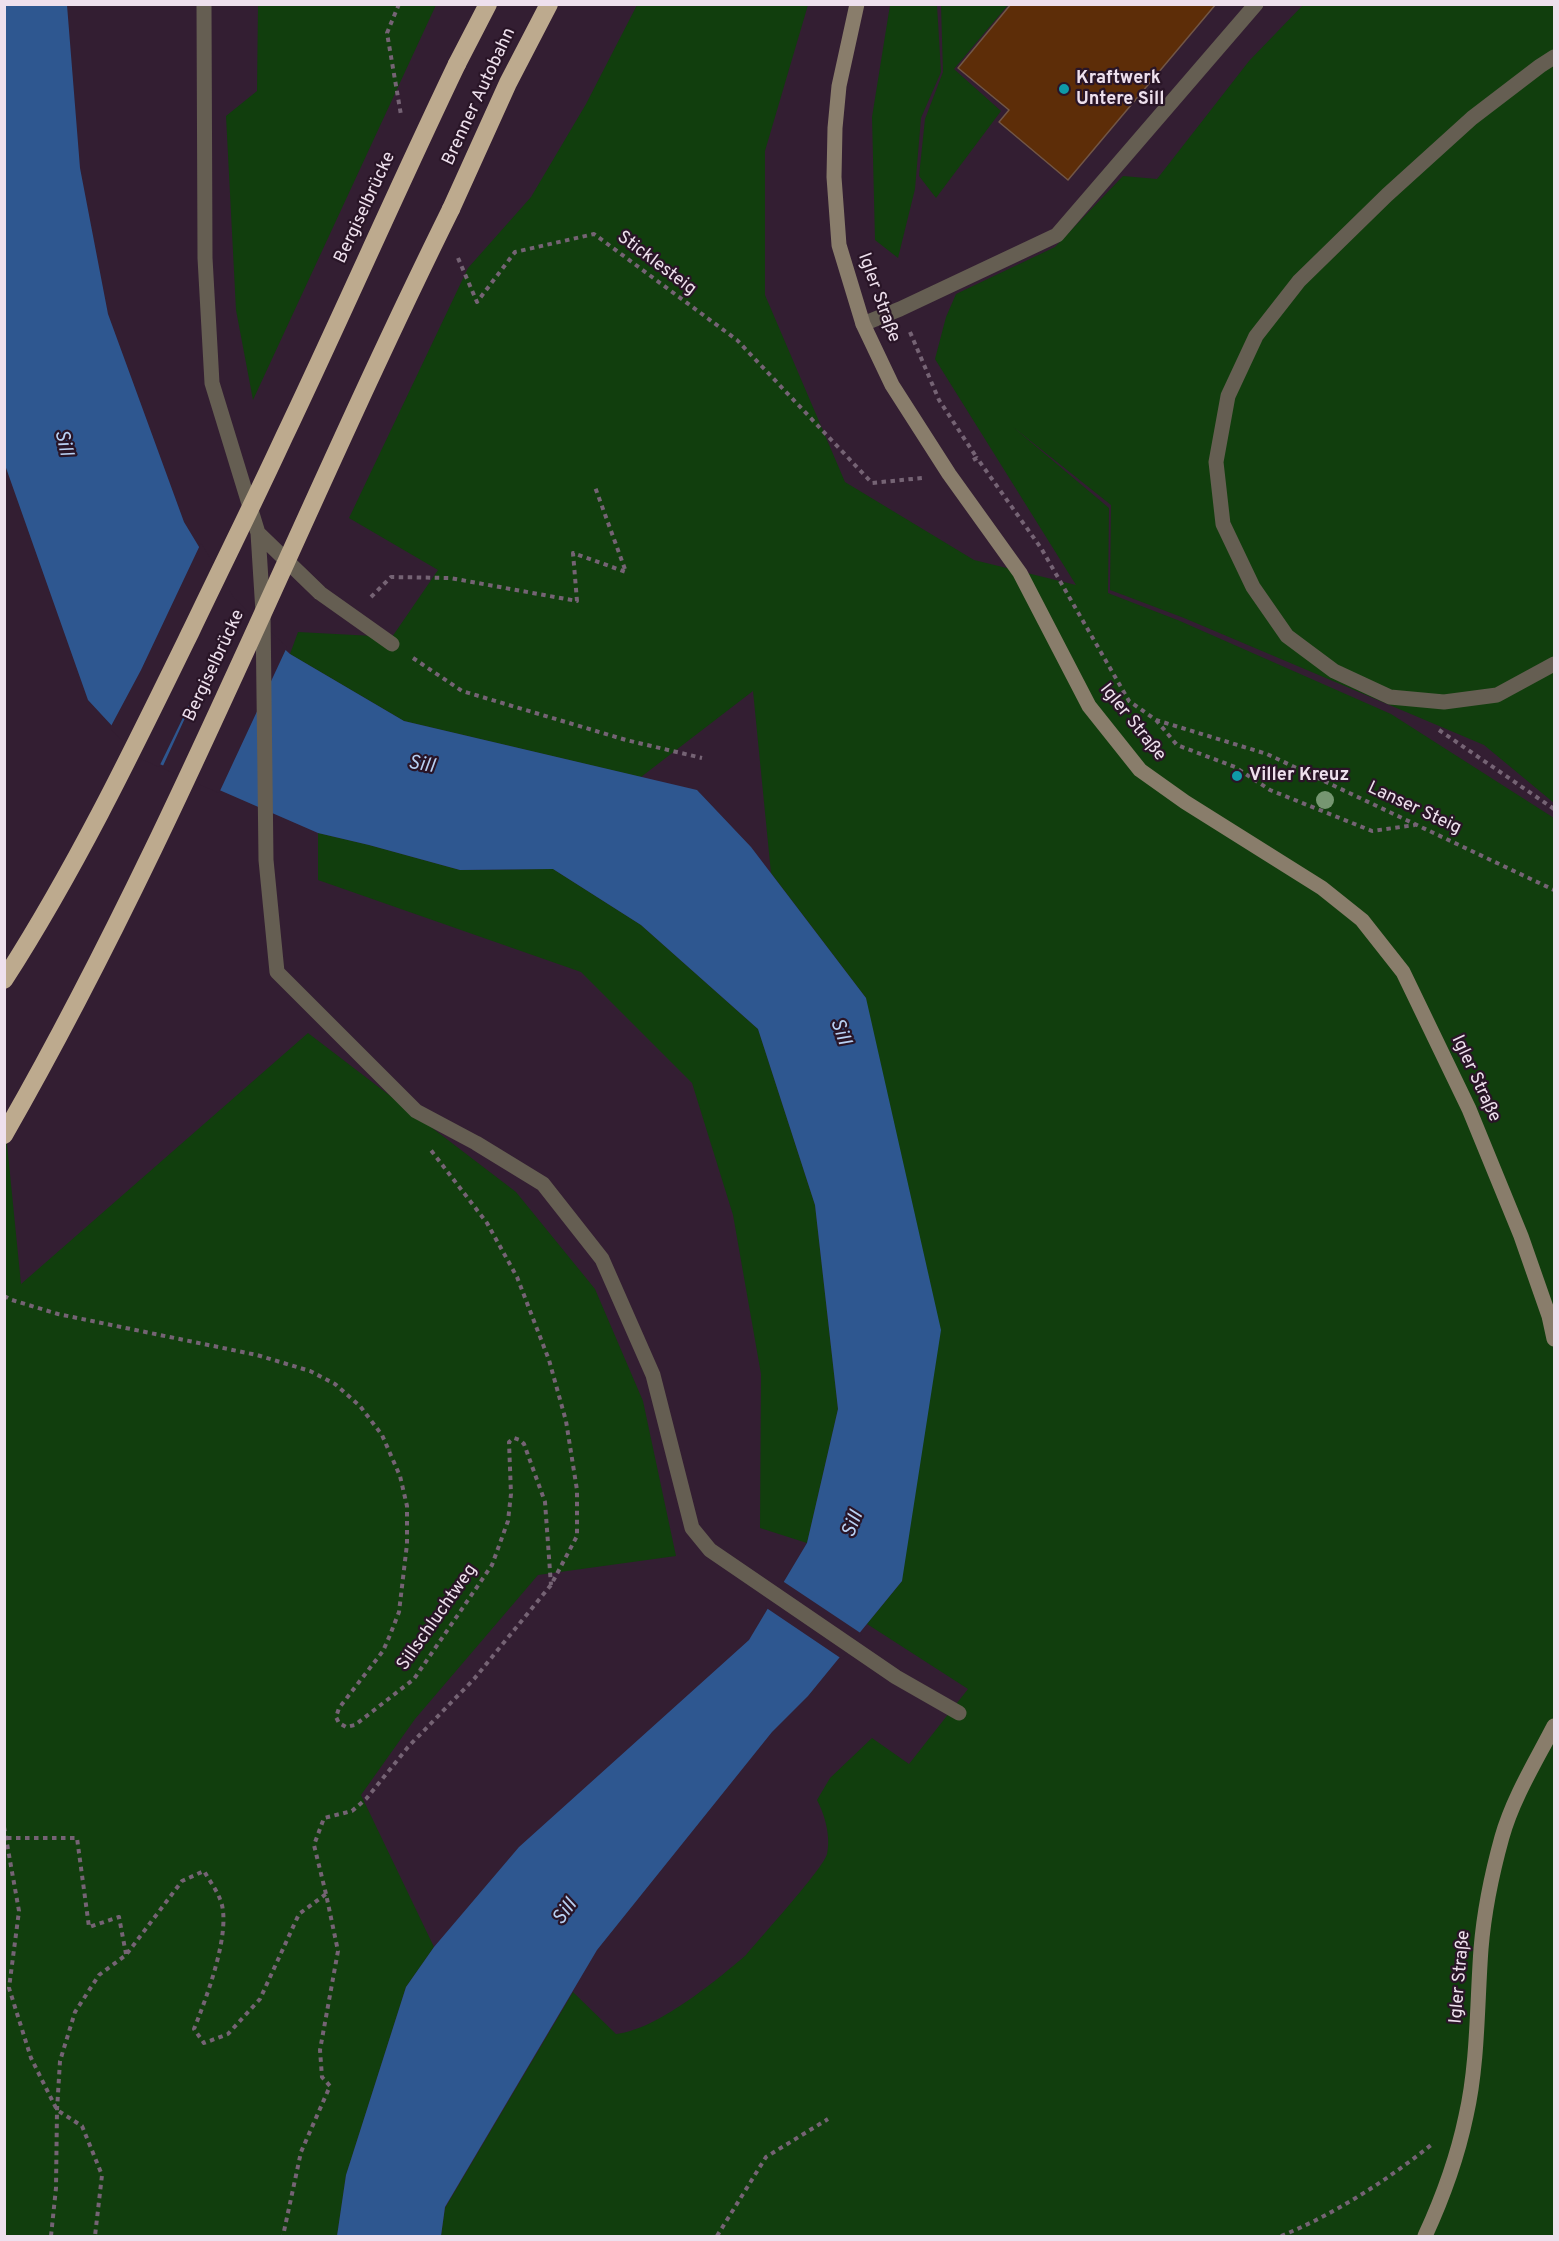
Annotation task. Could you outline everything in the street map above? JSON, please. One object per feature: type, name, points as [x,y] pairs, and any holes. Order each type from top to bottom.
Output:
[{"type":"highway","name":"Brenner Autobahn","points":[[458,64],[488,4]]},
{"type":"highway","name":"Brenner Autobahn","points":[[451,209],[508,83],[549,4]]},
{"type":"highway","name":"Bergiselbrücke","points":[[4,980],[36,930],[83,847],[138,739],[280,446],[402,178],[458,64]]},
{"type":"highway","name":"Bergiselbrücke","points":[[4,1135],[82,993],[191,769],[387,339],[451,209]]},
{"type":"main road","name":"Igler Straße","points":[[857,4],[839,86],[835,128],[834,177],[839,245],[863,324],[892,385],[949,474],[1020,573],[1089,705],[1140,770],[1185,802],[1322,888],[1362,920],[1403,972],[1469,1109],[1521,1236],[1549,1316],[1554,1339]]},
{"type":"main road","name":"Igler Straße","points":[[1425,2236],[1446,2191],[1467,2115],[1481,1948],[1487,1904],[1502,1835],[1525,1780],[1554,1726]]},
{"type":"lane","points":[[204,4],[205,258],[212,383],[258,533],[263,612],[266,860],[277,972],[416,1111],[476,1143],[543,1184],[602,1259],[653,1375],[692,1528],[710,1550],[896,1677],[959,1713]]},
{"type":"lane","points":[[863,324],[1057,235],[1256,4]]},
{"type":"lane","points":[[1554,57],[1472,118],[1387,195],[1299,281],[1256,336],[1228,396],[1216,462],[1223,524],[1253,587],[1287,636],[1334,671],[1390,697],[1444,702],[1497,695],[1554,664]]},
{"type":"lane","points":[[258,533],[320,593],[393,644]]},
{"type":"path","points":[[399,4],[387,33],[403,127]]},
{"type":"path","name":"Sticklesteig","points":[[453,248],[477,302],[515,252],[594,234],[737,340],[872,483],[949,474]]},
{"type":"path","points":[[900,309],[939,400],[977,458]]},
{"type":"path","points":[[391,577],[450,578],[577,602],[573,553],[626,572],[595,487]]},
{"type":"path","points":[[393,644],[462,691],[626,740],[702,758]]},
{"type":"path","name":"Lanser Steig","points":[[1129,700],[1156,720],[1267,754],[1554,890]]},
{"type":"path","points":[[1156,720],[1177,745],[1235,767],[1270,790],[1372,831],[1418,825]]},
{"type":"path","points":[[1438,730],[1554,809]]},
{"type":"path","points":[[283,2236],[301,2152],[330,2086],[322,2077],[320,2050],[338,1950],[314,1845],[324,1818],[352,1810],[366,1799],[408,1747],[474,1679],[551,1585],[577,1536],[577,1490],[566,1421],[549,1360],[517,1277],[487,1223],[431,1152],[416,1111]]},
{"type":"path","name":"Sillschluchtweg","points":[[4,1296],[58,1314],[257,1355],[310,1371],[335,1384],[360,1406],[381,1435],[400,1476],[407,1506],[407,1544],[399,1612],[383,1651],[339,1708],[336,1717],[339,1723],[346,1727],[354,1725],[414,1679],[492,1565],[508,1521],[511,1494],[508,1451],[509,1442],[513,1438],[525,1444],[545,1502],[551,1585]]},
{"type":"path","points":[[4,1827],[19,1911],[9,1988],[31,2058],[57,2110],[82,2126],[102,2175],[95,2236]]},
{"type":"path","points":[[7,1838],[77,1838],[89,1927],[119,1917],[126,1955]]},
{"type":"path","points":[[51,2236],[56,2188],[60,2061],[75,2012],[99,1975],[126,1955],[182,1881],[204,1871],[221,1900],[223,1925],[211,1986],[194,2029],[204,2043],[228,2034],[260,1999],[299,1914],[326,1893]]},
{"type":"path","points":[[1281,2236],[1334,2210],[1401,2169],[1467,2115]]},
{"type":"path","points":[[717,2236],[766,2157],[828,2119]]},
{"type":"green space","points":[[258,5],[436,5],[253,400],[236,310],[226,116],[257,91]]},
{"type":"green space","points":[[637,5],[808,5],[765,151],[765,295],[845,482],[974,560],[1076,585],[935,359],[946,317],[956,294],[1055,247],[1123,176],[1157,179],[1249,61],[1303,5],[1554,5],[1554,803],[1484,745],[1184,618],[1110,590],[1111,505],[1013,427],[1109,508],[1108,593],[1180,621],[1391,714],[1554,818],[1554,2236],[441,2236],[445,2208],[573,1992],[616,2034],[649,2024],[685,2003],[719,1978],[746,1955],[823,1862],[827,1854],[828,1833],[817,1800],[830,1778],[872,1738],[909,1764],[968,1689],[867,1624],[902,1581],[866,998],[771,873],[753,691],[641,777],[404,721],[290,654],[298,632],[392,637],[438,570],[349,518],[468,268],[531,197],[586,104]]},
{"type":"green space","points":[[890,5],[937,5],[941,72],[921,118],[915,189],[898,258],[875,240],[872,117]]},
{"type":"green space","points":[[941,5],[1008,5],[954,69],[1001,111],[936,198],[919,176],[925,119],[943,72]]},
{"type":"green space","points":[[318,833],[460,870],[553,869],[641,925],[758,1029],[815,1205],[838,1409],[807,1543],[760,1528],[761,1374],[733,1215],[692,1083],[581,972],[318,880]]},
{"type":"green space","points":[[308,1033],[516,1192],[595,1289],[643,1401],[676,1556],[538,1575],[415,1719],[361,1795],[434,1947],[406,1987],[346,2175],[337,2236],[5,2236],[4,1114],[21,1284]]},
{"type":"water","name":"Sill","points":[[4,5],[67,5],[80,168],[108,314],[184,522],[231,600],[290,654],[404,721],[697,790],[751,847],[866,998],[941,1330],[902,1581],[808,1696],[772,1732],[597,1950],[445,2207],[441,2236],[337,2236],[346,2175],[406,1987],[434,1947],[519,1847],[749,1640],[807,1543],[838,1409],[815,1205],[758,1029],[641,925],[553,869],[460,870],[318,833],[139,755],[88,700],[5,465]]},
{"type":"pier","points":[[201,543],[234,598],[287,647],[219,793],[162,768],[226,629],[159,767],[137,757],[110,728],[141,670]]},
{"type":"pier","points":[[781,1580],[862,1634],[842,1659],[765,1607]]},
{"type":"building","name":"Kraftwerk Untere Sill","points":[[1011,4],[1216,4],[1068,180],[999,122],[1009,110],[958,68]]},
{"type":"place","name":"Kraftwerk Untere Sill","points":[[1064,89]]},
{"type":"place","name":"Viller Kreuz","points":[[1237,776]]}]
